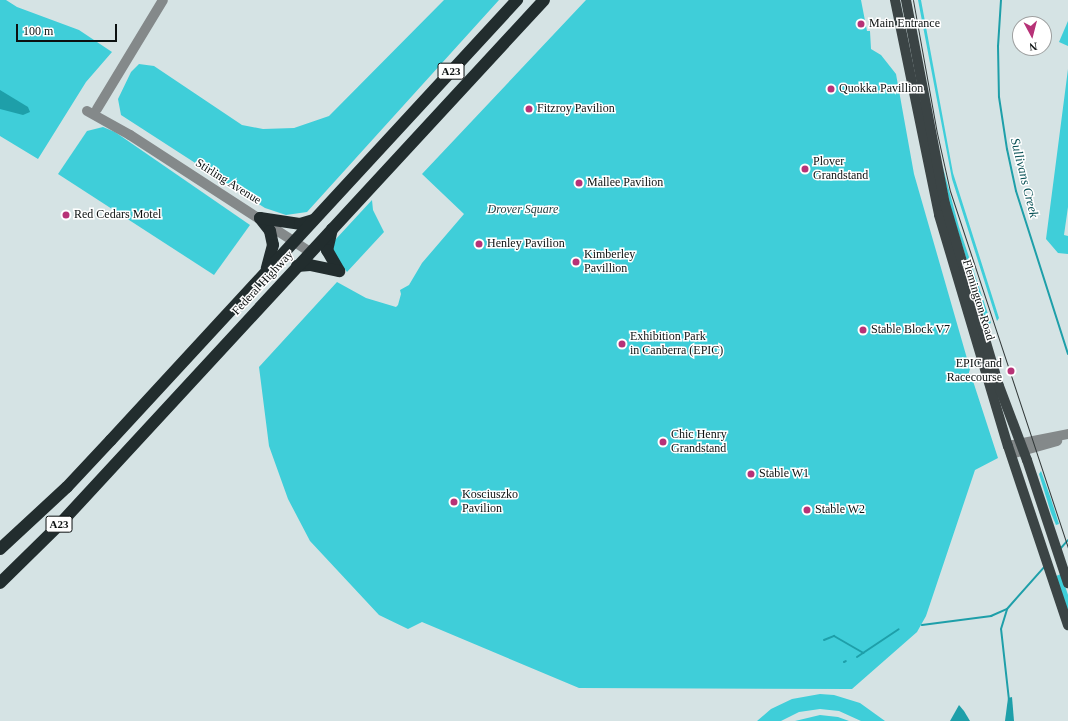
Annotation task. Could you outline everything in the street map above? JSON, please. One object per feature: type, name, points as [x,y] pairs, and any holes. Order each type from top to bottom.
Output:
[{"type":"highway","name":"Federal Highway","points":[[0,549],[67,486],[517,0]]},
{"type":"highway","name":"Federal Highway","points":[[0,583],[58,526],[544,0]]},
{"type":"highway","points":[[260,218],[300,224],[313,220]]},
{"type":"highway","points":[[260,218],[270,231],[273,245],[266,271]]},
{"type":"highway","points":[[297,266],[310,265],[339,271],[327,250],[333,228]]},
{"type":"highway","points":[[122,427],[135,441]]},
{"type":"main road","name":"Flemington Road","points":[[895,0],[934,195],[964,279],[999,386],[1022,446],[1068,583]]},
{"type":"main road","name":"Flemington Road","points":[[906,0],[943,196],[964,279],[1010,450],[1068,625]]},
{"type":"street","name":"Stirling Avenue","points":[[163,0],[119,70],[109,79],[91,110],[260,218],[310,252]]},
{"type":"street","points":[[1010,450],[1068,436]]},
{"type":"green space","points":[[0,0],[6,0],[17,7],[79,30],[112,52],[86,82],[38,159],[0,136]]},
{"type":"green space","points":[[444,0],[499,0],[307,212],[286,215],[265,208],[121,115],[118,99],[131,72],[139,64],[154,66],[242,125],[263,129],[294,128],[329,116]]},
{"type":"green space","name":"Exhibition Park in Canberra (EPIC)","points":[[586,0],[861,0],[867,31],[870,31],[871,49],[881,55],[896,74],[914,174],[970,369],[968,376],[973,381],[998,458],[975,470],[926,616],[917,632],[852,689],[579,688],[422,622],[408,629],[379,615],[310,541],[288,499],[269,446],[259,367],[337,282],[366,298],[396,307],[398,305],[401,294],[400,290],[409,285],[422,263],[464,214],[422,174]]},
{"type":"green space","points":[[918,0],[921,0],[953,173],[999,318],[997,321],[952,179]]},
{"type":"green space","points":[[1068,21],[1068,46],[1059,42]]},
{"type":"green space","points":[[1068,69],[1068,207],[1064,235],[1068,236],[1068,254],[1058,253],[1046,239]]},
{"type":"green space","points":[[103,127],[115,132],[250,225],[214,275],[58,174],[87,131]]},
{"type":"green space","points":[[942,164],[959,227],[991,323],[987,325],[950,206]]},
{"type":"green space","points":[[372,200],[373,210],[384,232],[347,272],[331,251],[335,240]]},
{"type":"green space","points":[[1041,471],[1059,524],[1056,525],[1039,474]]},
{"type":"green space","points":[[1061,574],[1068,595],[1068,613],[1056,576]]},
{"type":"green space","points":[[820,694],[834,695],[860,703],[885,721],[861,721],[839,711],[820,709],[799,712],[781,721],[757,721],[771,709],[792,699]]},
{"type":"green space","points":[[820,715],[838,717],[849,721],[795,721]]},
{"type":"shaded area","points":[[0,90],[28,107],[30,112],[23,115],[0,109]]},
{"type":"shaded area","points":[[1012,697],[1014,721],[1005,721],[1008,698]]},
{"type":"shaded area","points":[[959,705],[964,711],[970,721],[950,721]]},
{"type":"waterway","name":"Sullivans Creek","points":[[1001,0],[998,46],[999,97],[1007,149],[1016,191],[1068,354]]},
{"type":"waterway","name":"Sullivans Creek","points":[[1060,549],[1068,540]]},
{"type":"waterway","name":"Sullivans Creek","points":[[1009,700],[1001,629],[1007,609],[1045,566]]},
{"type":"waterway","points":[[922,625],[991,616],[1007,609]]},
{"type":"waterway","points":[[857,657],[899,629]]},
{"type":"waterway","points":[[824,640],[834,636],[863,653]]},
{"type":"tram line","points":[[913,0],[937,133],[950,191],[1068,548]]},
{"type":"place","name":"Main Entrance","points":[[861,24]]},
{"type":"place","name":"Quokka Pavillion","points":[[831,89]]},
{"type":"place","name":"Fitzroy Pavilion","points":[[529,109]]},
{"type":"place","name":"Plover Grandstand","points":[[805,169]]},
{"type":"place","name":"Mallee Pavilion","points":[[579,183]]},
{"type":"place","name":"Red Cedars Motel","points":[[66,215]]},
{"type":"place","name":"Henley Pavilion","points":[[479,244]]},
{"type":"place","name":"Kimberley Pavillion","points":[[576,262]]},
{"type":"place","name":"Stable Block V7","points":[[863,330]]},
{"type":"place","name":"Exhibition Park in Canberra (EPIC)","points":[[622,344]]},
{"type":"place","name":"EPIC and Racecourse","points":[[1011,371]]},
{"type":"place","name":"Chic Henry Grandstand","points":[[663,442]]},
{"type":"place","name":"Stable W1","points":[[751,474]]},
{"type":"place","name":"Kosciuszko Pavilion","points":[[454,502]]},
{"type":"place","name":"Stable W2","points":[[807,510]]},
{"type":"park label","name":"Drover Square","points":[[523,210]]}]
